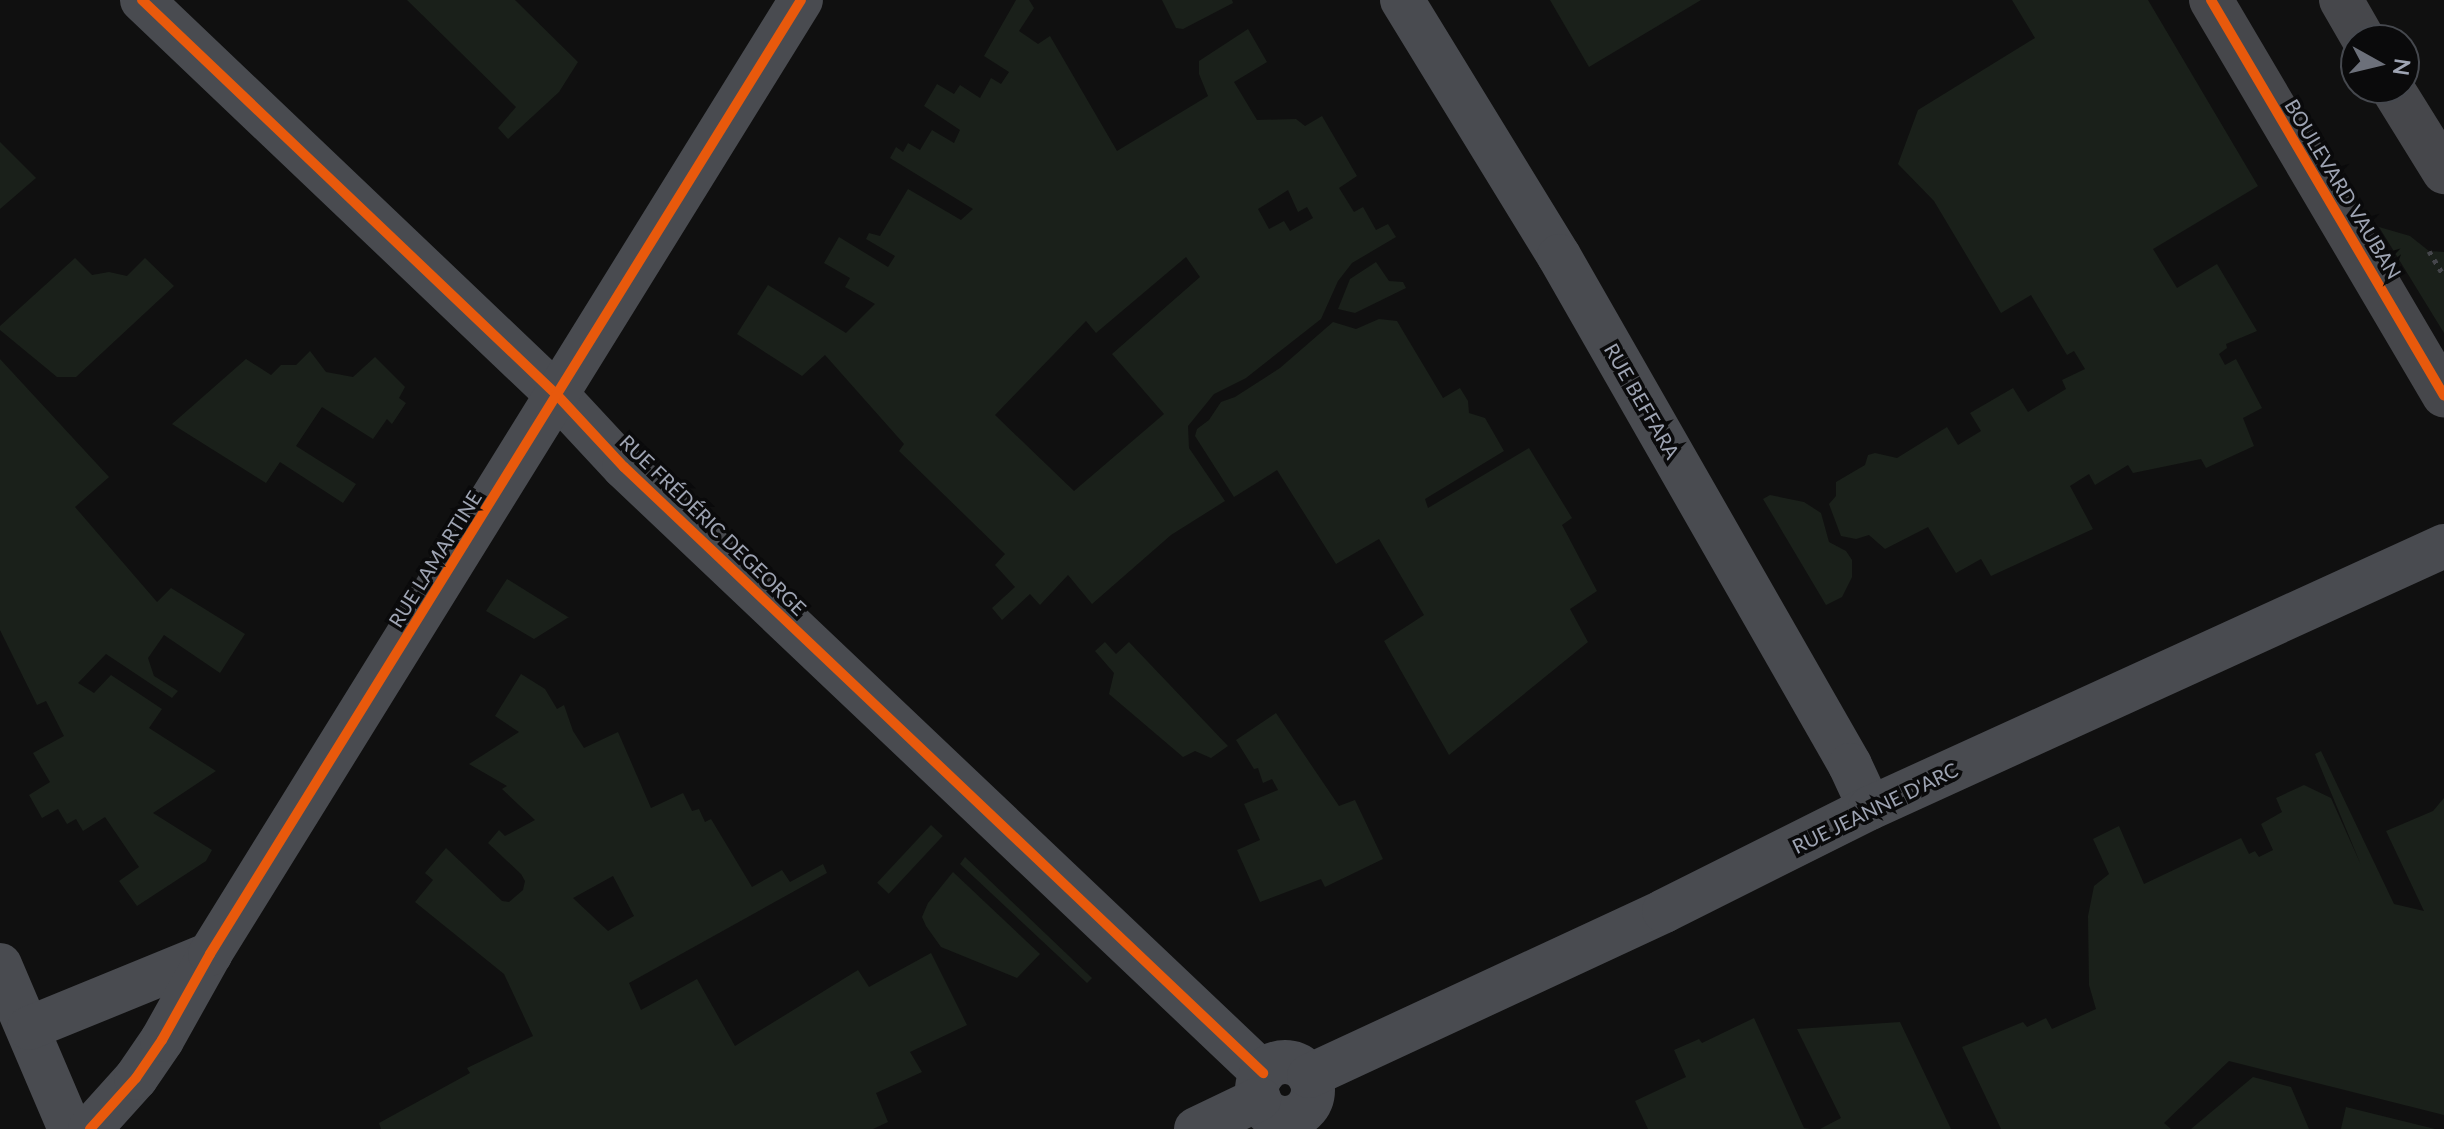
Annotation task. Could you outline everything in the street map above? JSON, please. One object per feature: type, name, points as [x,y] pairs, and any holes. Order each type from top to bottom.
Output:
[{"type":"main road","name":"BOULEVARD VAUBAN","points":[[2211,0],[2444,396]]},
{"type":"main road","points":[[2341,0],[2355,24]]},
{"type":"main road","points":[[2402,104],[2444,172]]},
{"type":"street","name":"RUE FRÉDÉRIC DEGEORGE","points":[[142,0],[557,395],[624,467],[1261,1086]]},
{"type":"street","name":"RUE LAMARTINE","points":[[90,1129],[145,1065],[210,954],[801,0]]},
{"type":"street","name":"RUE BEFFARA","points":[[1402,0],[1559,256],[1850,765],[1870,808]]},
{"type":"street","name":"RUE JEANNE D'ARC","points":[[1312,1106],[1664,911],[1870,808],[2444,546]]},
{"type":"street","points":[[29,1028],[210,954]]},
{"type":"street","points":[[0,965],[70,1129]]},
{"type":"street","points":[[1196,1129],[1261,1086],[1273,1064],[1287,1062],[1300,1066],[1312,1106]]},
{"type":"path","points":[[2429,251],[2444,276]]},
{"type":"shaded area","points":[[407,0],[515,0],[578,62],[559,92],[508,139],[498,128],[516,107]]},
{"type":"shaded area","points":[[1016,0],[1029,0],[1034,8],[1019,31],[1038,44],[1050,36],[1117,151],[1208,96],[1199,74],[1199,61],[1248,29],[1267,62],[1234,82],[1257,120],[1296,119],[1305,126],[1322,116],[1357,176],[1339,188],[1354,212],[1363,207],[1376,230],[1388,224],[1396,237],[1352,263],[1338,281],[1321,319],[1246,378],[1214,394],[1188,426],[1189,448],[1225,501],[1171,535],[1092,604],[1068,575],[1040,605],[1030,594],[1002,620],[992,608],[1015,587],[995,565],[1005,554],[899,451],[904,444],[825,355],[802,376],[737,334],[768,285],[846,333],[875,304],[845,287],[850,278],[824,263],[839,237],[888,267],[895,256],[866,239],[869,233],[880,236],[908,189],[961,220],[973,209],[890,158],[896,147],[903,152],[908,143],[920,150],[932,130],[954,143],[960,130],[924,106],[937,84],[954,94],[960,85],[980,98],[991,78],[1001,84],[1009,72],[984,56]],"holes":[[[1288,190],[1298,212],[1307,207],[1313,218],[1290,231],[1284,221],[1269,229],[1258,209]],[[1186,257],[1200,277],[1112,354],[1164,414],[1074,491],[995,415],[1086,321],[1096,333]]]},
{"type":"shaded area","points":[[1162,0],[1232,0],[1233,3],[1183,29],[1176,28]]},
{"type":"shaded area","points":[[1550,0],[1701,0],[1589,67]]},
{"type":"shaded area","points":[[2012,0],[2148,0],[2258,186],[2153,249],[2177,288],[2217,264],[2257,331],[2226,344],[2227,348],[2219,354],[2225,365],[2236,359],[2262,408],[2243,418],[2254,446],[2206,468],[2201,459],[2133,473],[2128,465],[2095,485],[2089,474],[2070,486],[2093,529],[1991,576],[1981,559],[1956,573],[1928,527],[1885,549],[1869,535],[1856,539],[1841,536],[1829,504],[1836,496],[1836,482],[1865,465],[1868,455],[1875,453],[1897,458],[1947,427],[1958,445],[1981,431],[1970,413],[2013,388],[2028,412],[2066,389],[2062,380],[2085,369],[2074,351],[2067,355],[2031,295],[2001,313],[1934,201],[1898,164],[1918,110],[2035,38]]},
{"type":"shaded area","points":[[0,142],[36,178],[0,209]]},
{"type":"shaded area","points":[[2379,227],[2410,236],[2429,251],[2444,252],[2444,333]]},
{"type":"shaded area","points":[[75,258],[92,275],[109,272],[127,276],[145,258],[174,286],[76,377],[57,377],[0,330],[0,326]]},
{"type":"shaded area","points":[[1376,262],[1389,281],[1403,282],[1406,288],[1355,313],[1338,309],[1350,279]]},
{"type":"shaded area","points":[[1379,319],[1397,321],[1443,398],[1460,388],[1468,401],[1469,413],[1485,418],[1504,451],[1425,499],[1428,508],[1529,448],[1572,518],[1562,525],[1597,591],[1570,609],[1588,642],[1449,755],[1384,641],[1424,615],[1379,539],[1336,564],[1277,470],[1234,497],[1195,436],[1197,429],[1209,420],[1221,402],[1235,397],[1280,368],[1333,322],[1356,329]]},
{"type":"shaded area","points":[[310,351],[326,372],[353,377],[375,357],[405,387],[399,398],[406,403],[392,424],[387,419],[373,439],[322,407],[296,446],[356,484],[343,503],[280,462],[266,483],[172,424],[246,359],[271,375],[281,365],[296,365]]},
{"type":"shaded area","points":[[0,359],[109,477],[75,507],[157,602],[171,588],[245,634],[220,673],[164,635],[148,658],[154,676],[178,691],[172,698],[106,654],[78,683],[94,693],[111,675],[162,709],[149,728],[216,771],[153,813],[212,850],[206,861],[137,906],[119,881],[139,867],[105,817],[83,831],[76,819],[67,824],[58,809],[42,818],[29,795],[50,782],[33,753],[64,736],[46,701],[37,705],[0,630]]},
{"type":"shaded area","points":[[1770,495],[1804,502],[1821,513],[1829,542],[1846,551],[1852,560],[1852,577],[1842,597],[1826,605],[1763,499]]},
{"type":"shaded area","points":[[507,579],[569,617],[534,639],[486,611]]},
{"type":"shaded area","points":[[1105,642],[1116,654],[1129,642],[1228,746],[1211,758],[1195,751],[1183,757],[1109,694],[1114,673],[1095,651]]},
{"type":"shaded area","points":[[521,674],[545,689],[557,709],[564,705],[573,731],[584,748],[618,732],[651,808],[683,793],[692,811],[699,809],[705,822],[711,819],[752,887],[782,870],[790,882],[823,864],[827,873],[629,983],[641,1010],[697,979],[735,1046],[858,970],[869,987],[931,953],[967,1025],[910,1052],[922,1072],[876,1093],[888,1122],[873,1129],[381,1129],[379,1123],[470,1073],[467,1068],[533,1036],[504,974],[415,902],[433,880],[425,873],[446,848],[502,901],[509,902],[523,890],[525,881],[521,874],[488,843],[499,830],[505,836],[535,820],[502,789],[507,786],[469,764],[519,732],[495,716]],"holes":[[[613,876],[634,916],[608,931],[573,898]]]},
{"type":"shaded area","points":[[1276,713],[1339,806],[1355,800],[1383,859],[1325,887],[1321,879],[1260,902],[1237,850],[1260,840],[1244,804],[1278,790],[1272,779],[1263,783],[1258,768],[1254,769],[1236,740]]},
{"type":"shaded area","points":[[2321,751],[2394,904],[2424,911],[2386,831],[2433,811],[2444,798],[2444,1115],[2229,1061],[2164,1123],[2171,1129],[2001,1129],[1962,1047],[2023,1022],[2027,1027],[2046,1018],[2052,1029],[2096,1009],[2089,985],[2088,916],[2094,886],[2109,874],[2093,839],[2119,826],[2144,884],[2241,838],[2249,854],[2255,851],[2259,857],[2273,850],[2261,824],[2282,812],[2276,798],[2304,785],[2331,798],[2361,865],[2315,754]]},
{"type":"shaded area","points":[[931,825],[943,836],[889,894],[877,883]]},
{"type":"shaded area","points":[[965,857],[1092,978],[1087,983],[960,864]]},
{"type":"shaded area","points":[[953,872],[1040,954],[1017,978],[941,947],[926,926],[922,917],[928,903]]},
{"type":"shaded area","points":[[1754,1018],[1804,1128],[1811,1129],[1648,1129],[1635,1101],[1686,1077],[1674,1050],[1699,1039],[1702,1043]]},
{"type":"shaded area","points":[[1900,1022],[1951,1129],[1820,1129],[1841,1118],[1797,1029]]},
{"type":"shaded area","points":[[2253,1077],[2291,1087],[2309,1129],[2191,1129]]},
{"type":"shaded area","points":[[2346,1107],[2435,1129],[2341,1129]]},
{"type":"cycle path","points":[[142,0],[557,395],[624,467],[1263,1073]]},
{"type":"cycle path","points":[[90,1129],[136,1078],[162,1040],[210,954],[801,0]]},
{"type":"cycle path","points":[[2211,0],[2444,396]]}]
